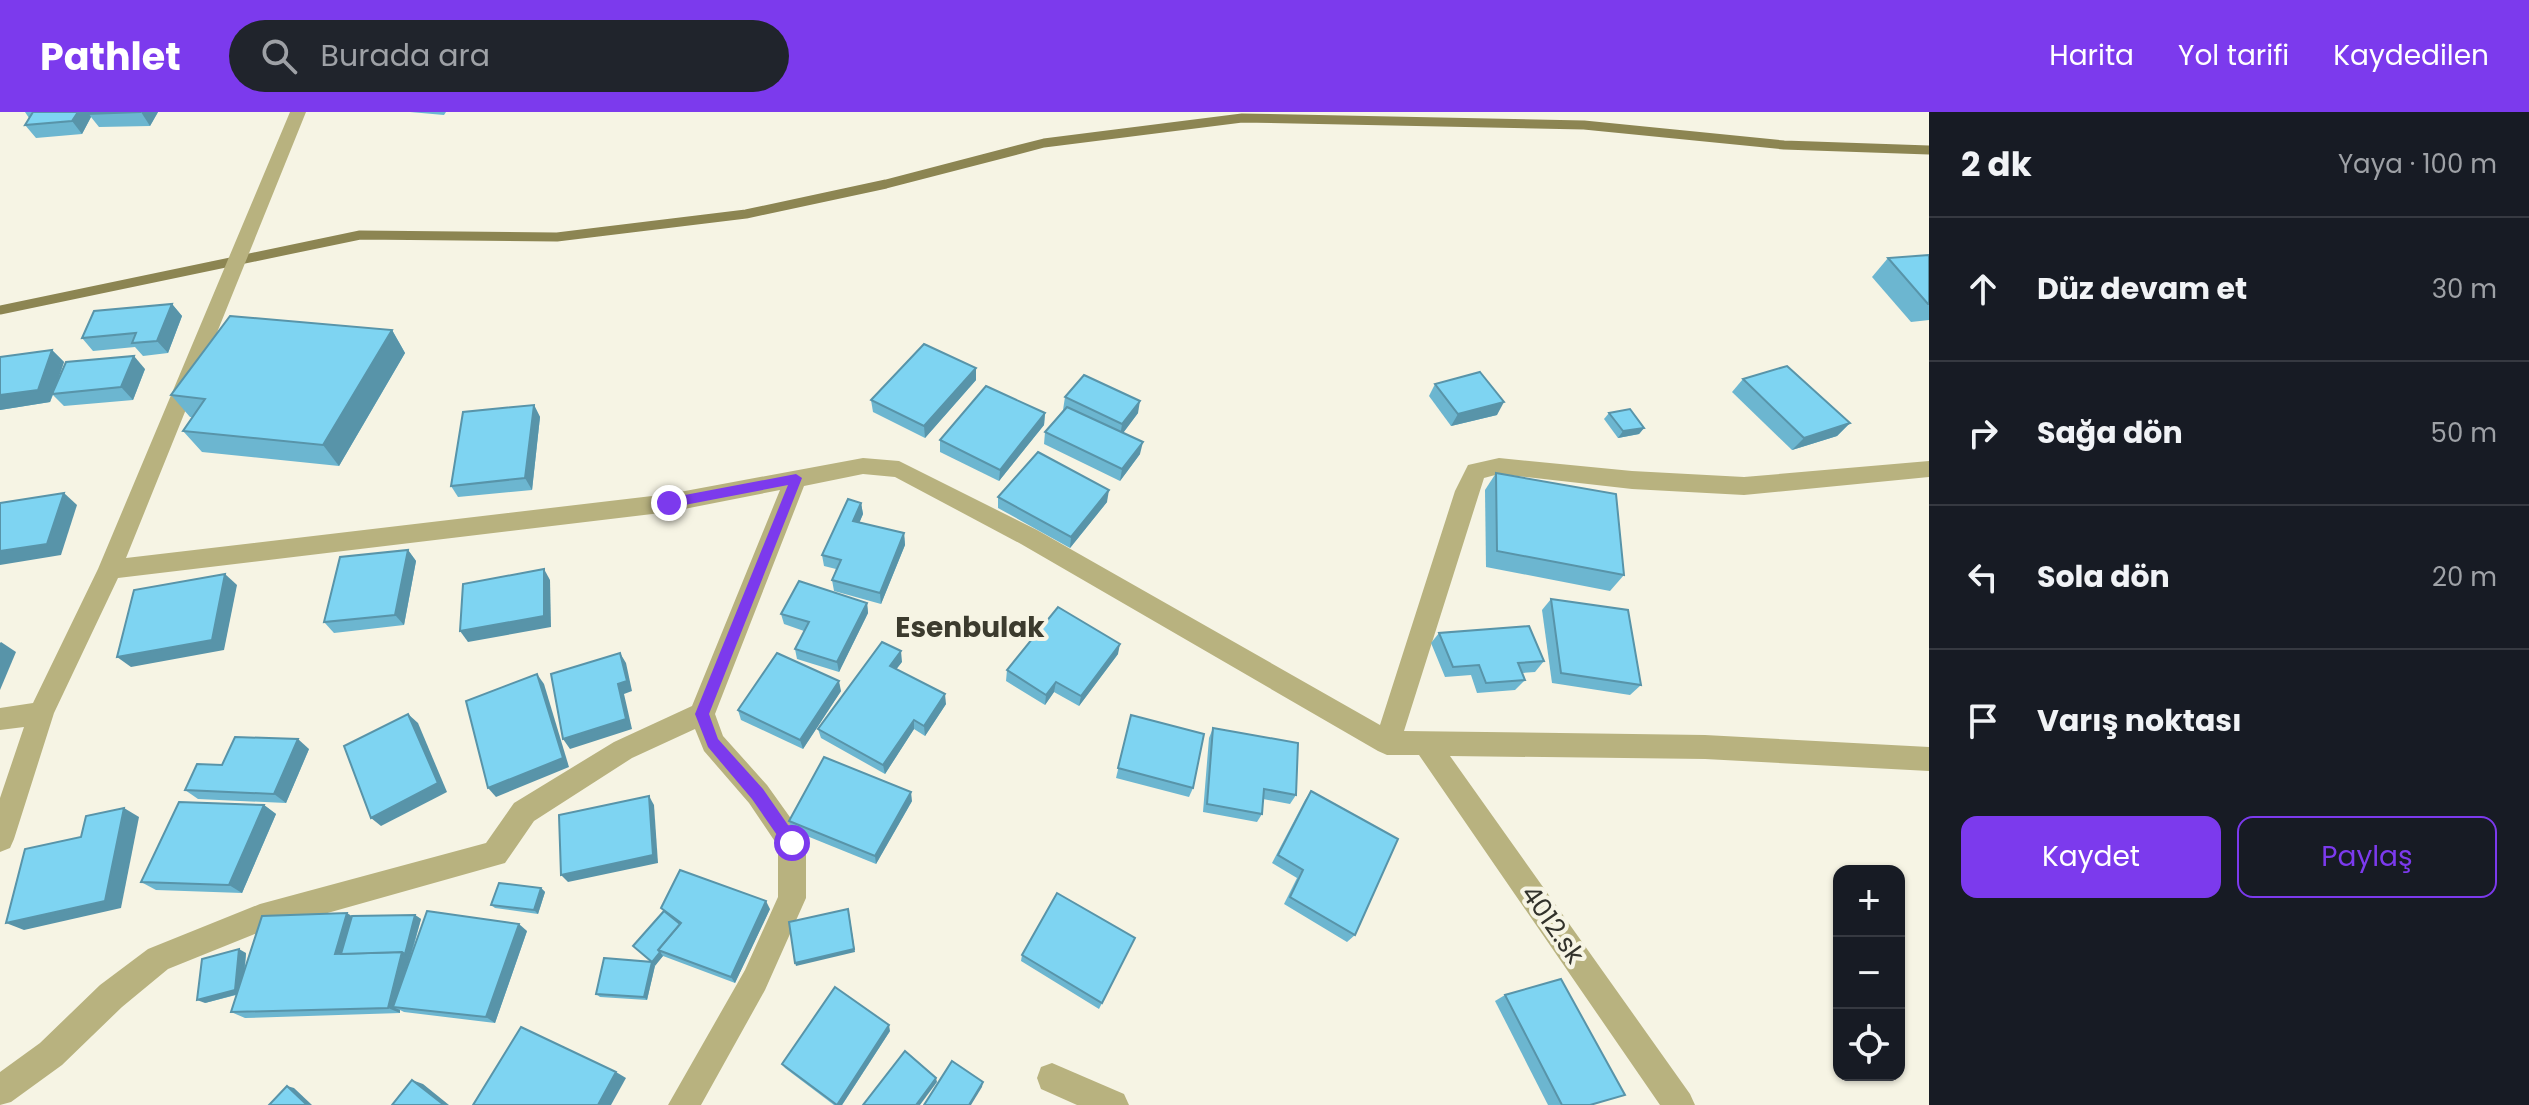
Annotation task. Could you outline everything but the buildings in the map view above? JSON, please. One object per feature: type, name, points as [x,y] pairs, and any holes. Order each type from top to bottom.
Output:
[{"type":"street","points":[[0,839],[41,713],[110,569],[298,112]]},
{"type":"street","points":[[110,569],[669,503],[863,466],[899,469],[1029,537],[1387,743],[1705,747],[1929,759]]},
{"type":"street","points":[[1387,743],[1466,491],[1476,471],[1499,466],[1632,480],[1744,486],[1929,469]]},
{"type":"street","points":[[684,1105],[755,980],[792,898],[792,843],[758,794],[713,743],[702,714],[796,478]]},
{"type":"street","points":[[0,719],[41,713]]},
{"type":"street","points":[[0,1091],[51,1054],[111,996],[158,959],[260,918],[495,854],[524,812],[623,750],[702,714]]},
{"type":"street","name":"4012.sk","points":[[1426,743],[1679,1105]]},
{"type":"street","points":[[1052,1078],[1113,1105]]},
{"type":"waterway","points":[[0,310],[360,235],[557,237],[746,214],[886,184],[1044,143],[1242,118],[1584,125],[1784,145],[1929,150]]},
{"type":"district","name":"Esenbulak","points":[[970,627]]},
{"type":"route","points":[[669,503],[796,478],[702,714],[713,743],[758,794],[792,843]]}]
